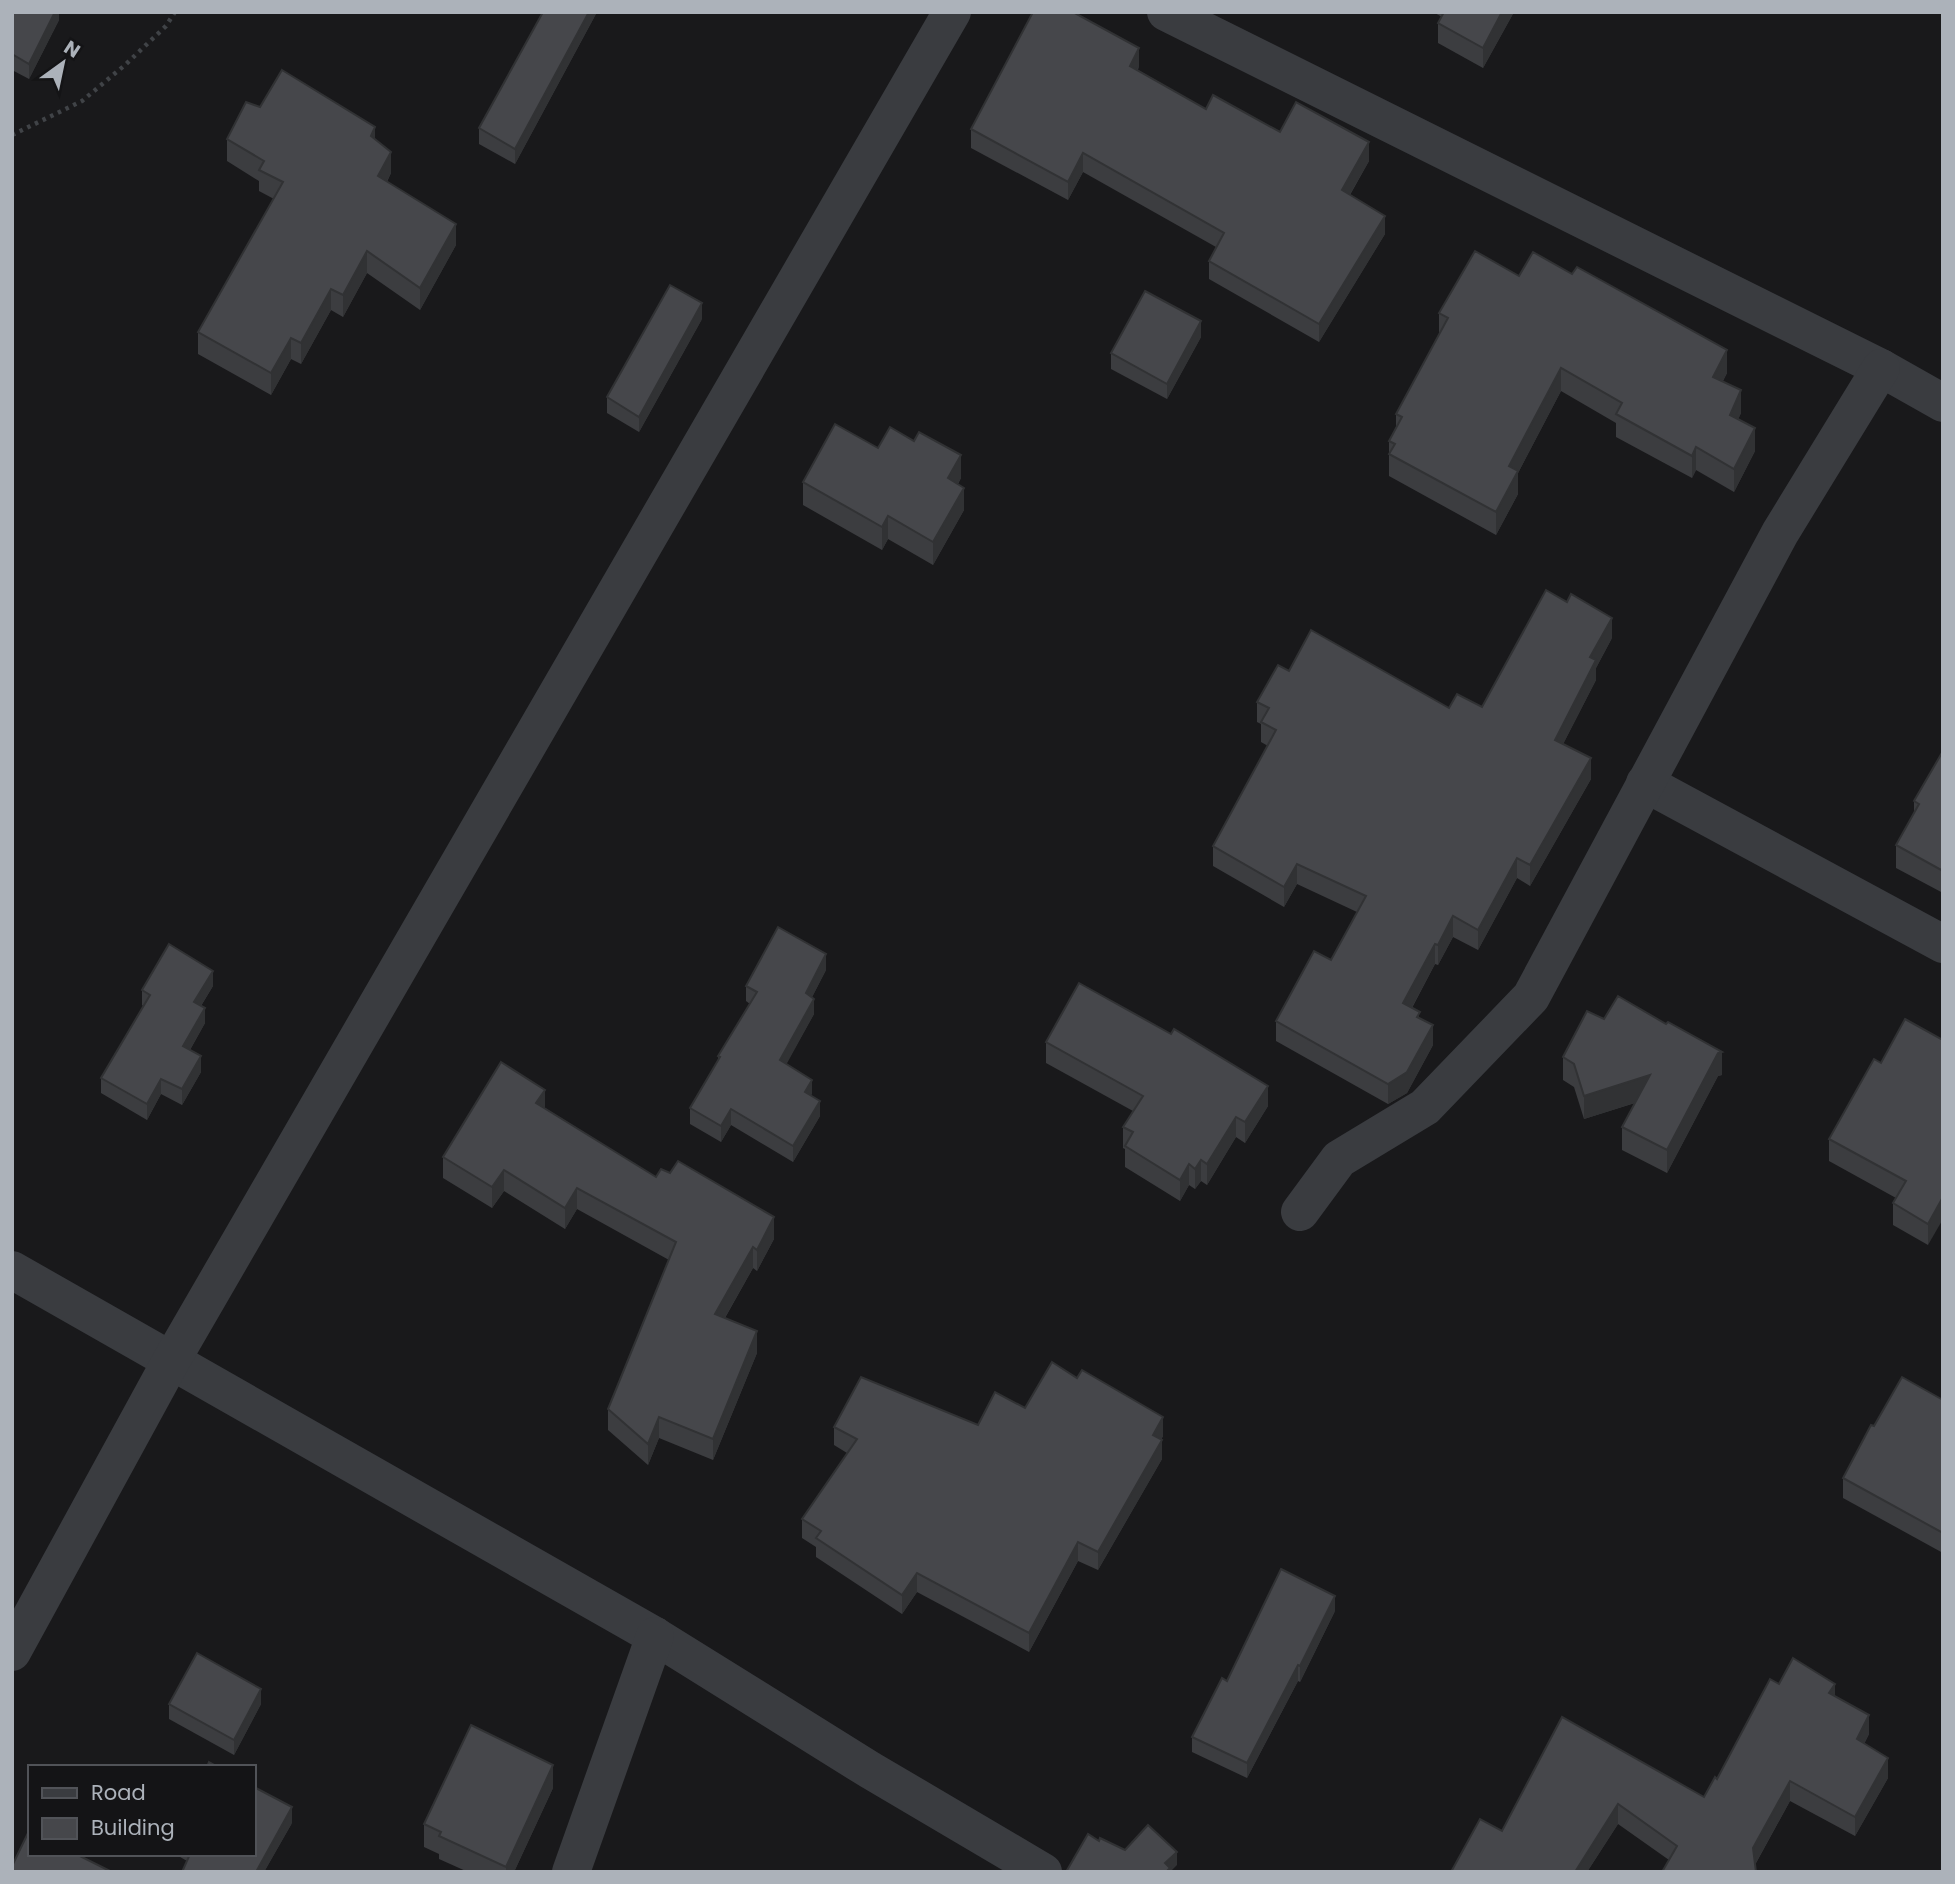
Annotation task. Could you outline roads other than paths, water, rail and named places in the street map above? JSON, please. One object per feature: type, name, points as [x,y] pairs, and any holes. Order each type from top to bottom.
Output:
[{"type":"street","points":[[12,1652],[171,1361],[952,12]]},
{"type":"street","points":[[1166,12],[1881,368],[1943,403]]},
{"type":"street","points":[[1300,1212],[1339,1159],[1425,1107],[1531,997],[1780,533],[1881,368]]},
{"type":"street","points":[[1645,783],[1943,944]]},
{"type":"street","points":[[12,1270],[655,1636],[870,1770],[1043,1872]]},
{"type":"street","points":[[571,1872],[655,1636]]}]
